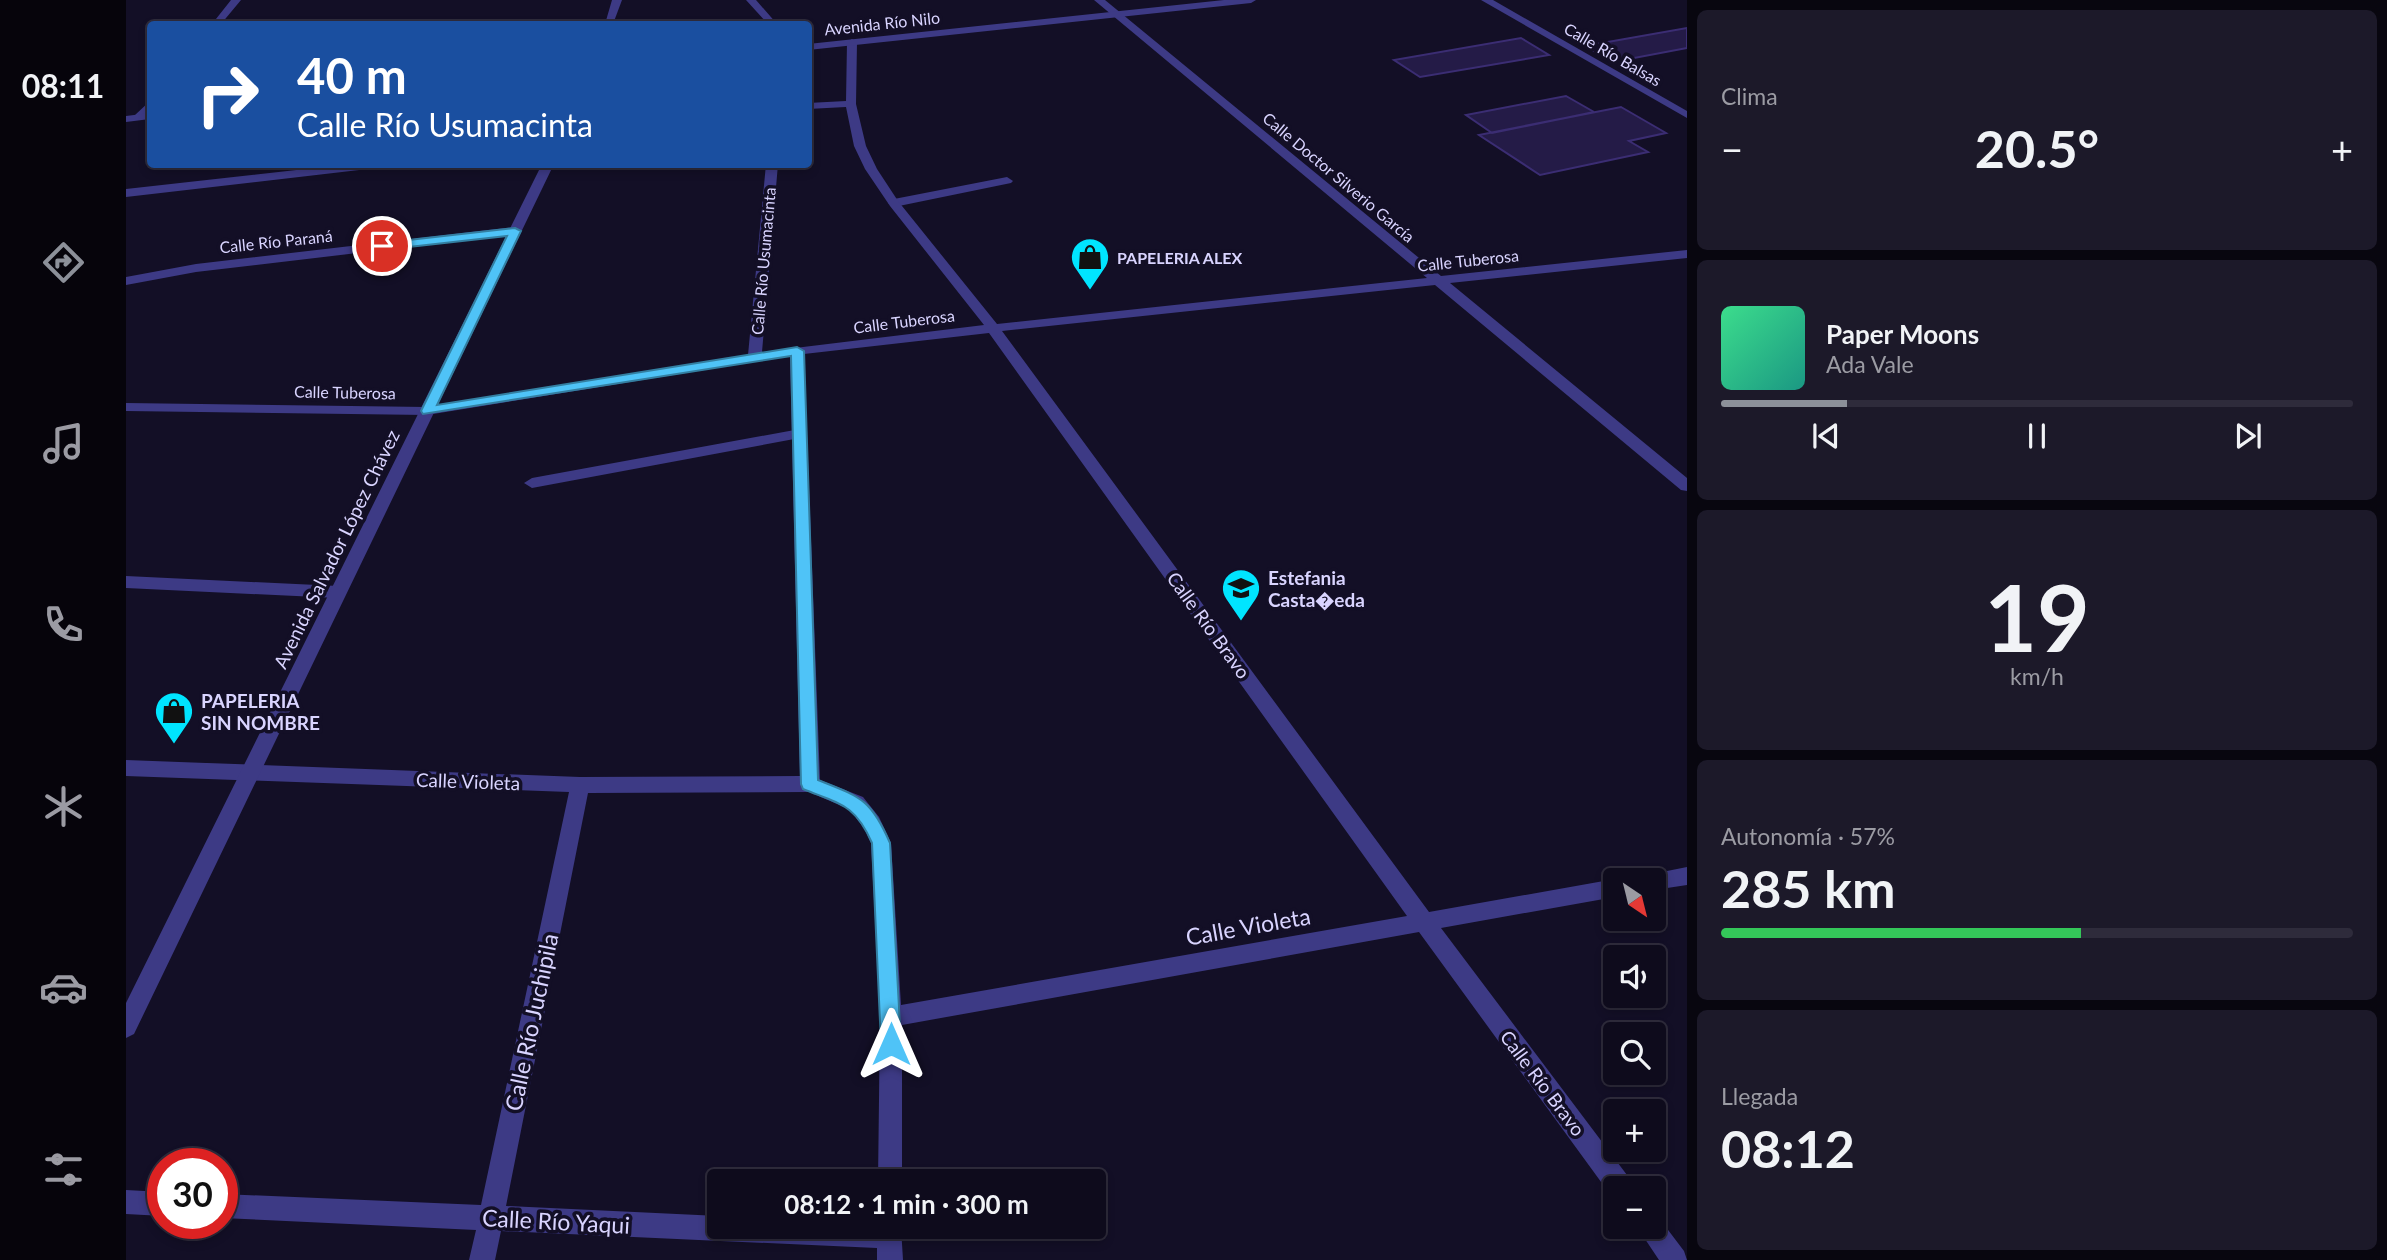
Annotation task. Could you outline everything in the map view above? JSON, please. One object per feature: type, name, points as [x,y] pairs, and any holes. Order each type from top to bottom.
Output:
[{"type":"street","points":[[218,21],[236,0]]},
{"type":"street","points":[[610,21],[617,0]]},
{"type":"street","points":[[751,0],[770,21]]},
{"type":"street","name":"Calle Doctor Silverio García","points":[[1100,0],[1687,486]]},
{"type":"street","name":"Avenida Río Nilo","points":[[812,47],[1251,0]]},
{"type":"street","name":"Calle Río Balsas","points":[[1486,0],[1687,115]]},
{"type":"street","name":"Calle Río Bravo","points":[[852,43],[850,104],[860,145],[871,169],[894,203],[993,328],[1423,921],[1612,1176]]},
{"type":"street","points":[[812,106],[850,104]]},
{"type":"street","points":[[126,119],[145,117]]},
{"type":"street","points":[[126,192],[348,168]]},
{"type":"street","name":"Avenida Salvador López Chávez","points":[[126,1027],[546,168]]},
{"type":"street","name":"Calle Río Usumacinta","points":[[755,356],[772,168]]},
{"type":"street","points":[[894,203],[1007,181]]},
{"type":"street","name":"Calle Río Paraná","points":[[126,281],[196,268],[515,231]]},
{"type":"street","name":"Calle Tuberosa","points":[[126,407],[427,411],[755,356],[1687,254]]},
{"type":"street","points":[[797,351],[810,784],[856,803],[872,823],[881,843],[891,1017],[890,1169]]},
{"type":"street","points":[[532,483],[800,434]]},
{"type":"street","points":[[126,582],[338,592]]},
{"type":"street","name":"Calle Violeta","points":[[126,768],[580,785],[810,784]]},
{"type":"street","name":"Calle Río Juchipila","points":[[482,1260],[580,785]]},
{"type":"street","points":[[1666,879],[1687,876]]},
{"type":"street","name":"Calle Violeta","points":[[891,1017],[1603,890]]},
{"type":"street","points":[[126,1202],[147,1203]]},
{"type":"street","name":"Calle Río Yaqui","points":[[238,1207],[890,1241]]},
{"type":"street","points":[[1659,1239],[1675,1260]]},
{"type":"building","points":[[1687,28],[1687,48],[1613,62],[1585,46]]},
{"type":"building","points":[[1521,38],[1549,55],[1420,77],[1394,60]]},
{"type":"building","points":[[1566,96],[1594,112],[1492,133],[1466,115]]},
{"type":"building","points":[[1621,107],[1666,133],[1629,141],[1648,152],[1540,175],[1479,135]]},
{"type":"place","name":"PAPELERIA ALEX","points":[[1090,291]]},
{"type":"place","name":"Estefania Casta�eda","points":[[1241,622]]},
{"type":"place","name":"PAPELERIA SIN NOMBRE","points":[[174,745]]},
{"type":"route","points":[[382,246],[515,231],[427,411],[797,351],[810,784],[856,803],[872,823],[881,843],[891,1044]]}]
